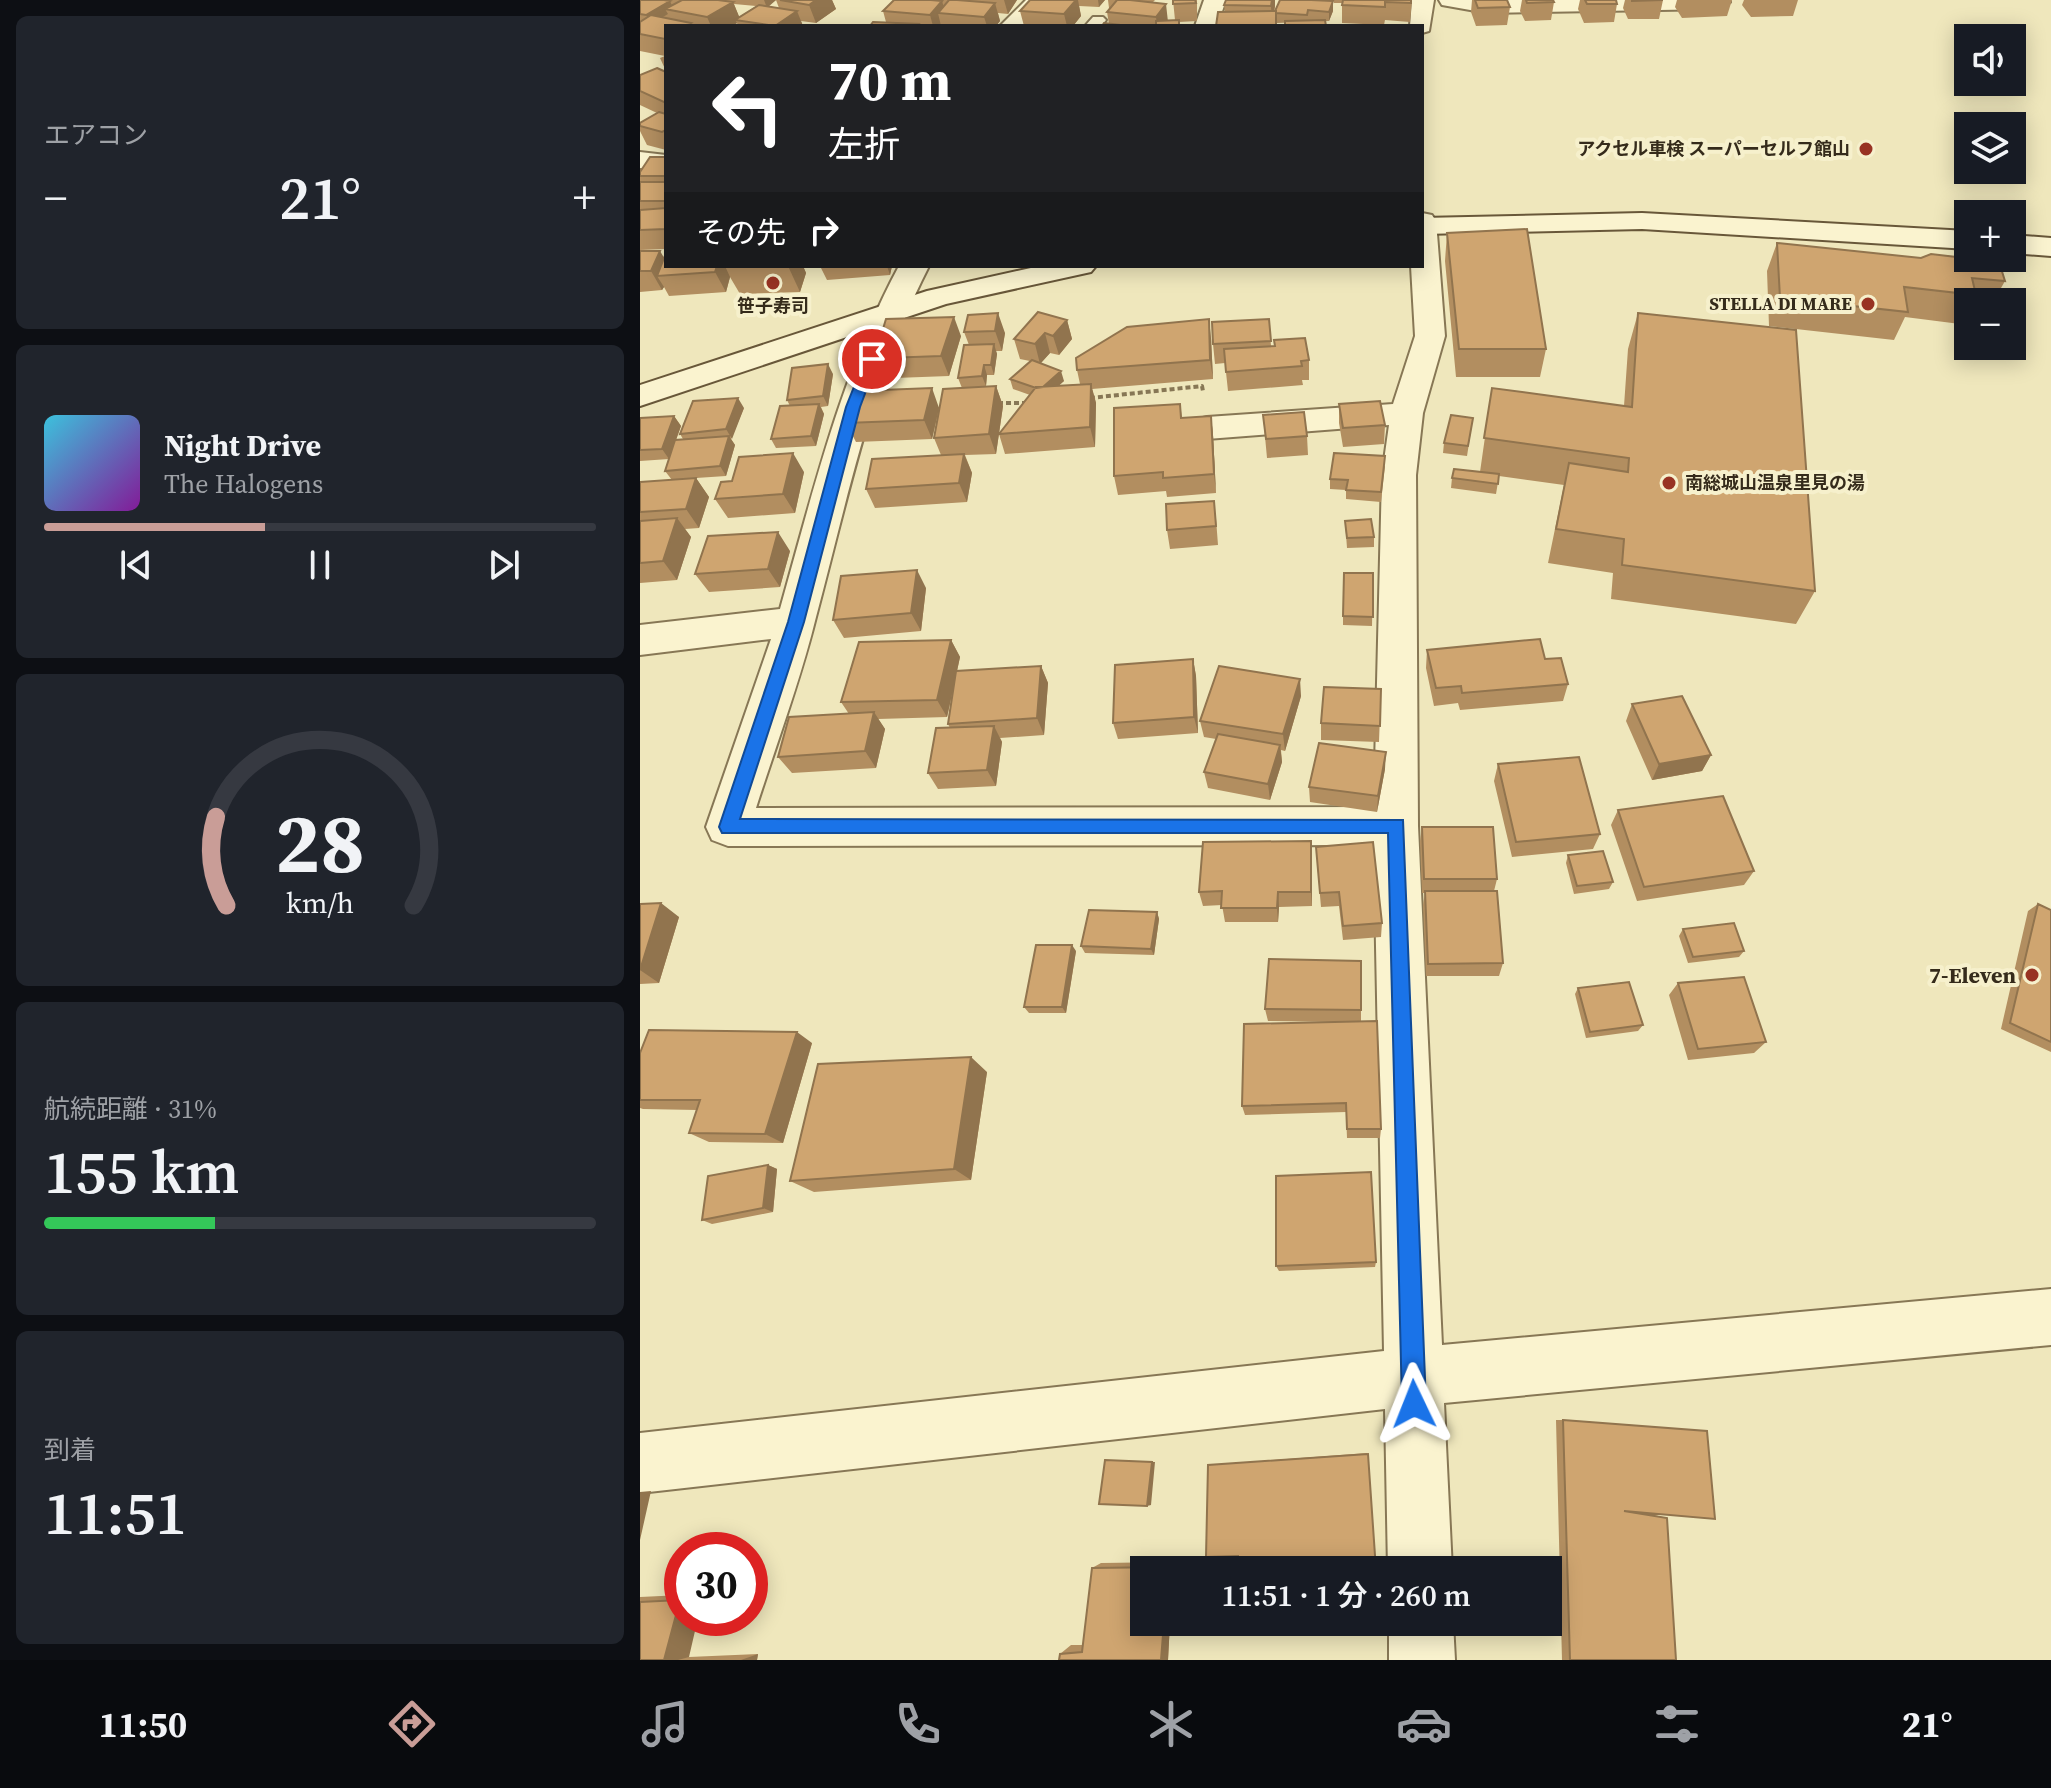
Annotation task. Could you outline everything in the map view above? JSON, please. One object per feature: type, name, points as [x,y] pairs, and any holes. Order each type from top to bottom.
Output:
[{"type":"street","points":[[1013,24],[1039,0]]},
{"type":"street","points":[[1207,24],[1215,0]]},
{"type":"street","points":[[1421,24],[1423,0]]},
{"type":"street","points":[[1450,0],[1487,6],[1719,2]]},
{"type":"street","points":[[640,160],[664,163]]},
{"type":"street","points":[[1424,224],[1642,221],[1954,239]]},
{"type":"street","points":[[2026,245],[2051,247]]},
{"type":"street","points":[[1419,1556],[1396,826],[1399,475],[1407,413],[1430,336],[1424,252]]},
{"type":"street","points":[[913,268],[890,312],[853,407],[796,622],[728,827],[1396,826]]},
{"type":"street","points":[[640,396],[890,312],[996,283],[1071,268]]},
{"type":"street","points":[[1207,428],[1407,413]]},
{"type":"street","points":[[640,640],[796,622]]},
{"type":"street","points":[[640,1463],[1413,1377],[2051,1317]]},
{"type":"street","points":[[1421,1636],[1422,1660]]},
{"type":"path","points":[[1077,399],[1202,386],[1207,428]]},
{"type":"path","points":[[989,404],[1034,402]]},
{"type":"building","points":[[640,0],[670,1],[646,15],[640,14]]},
{"type":"building","points":[[682,0],[733,2],[707,17],[665,9]]},
{"type":"building","points":[[780,0],[816,0],[809,5]]},
{"type":"building","points":[[894,0],[942,1],[930,15],[883,11]]},
{"type":"building","points":[[949,0],[995,3],[984,17],[938,13]]},
{"type":"building","points":[[1030,0],[1076,0],[1064,14],[1020,11]]},
{"type":"building","points":[[1117,0],[1166,4],[1156,17],[1107,12]]},
{"type":"building","points":[[1173,0],[1195,0],[1196,3],[1173,4]]},
{"type":"building","points":[[1226,0],[1272,0],[1271,6],[1224,5]]},
{"type":"building","points":[[1280,0],[1333,1],[1329,12],[1308,10],[1307,15],[1276,13]]},
{"type":"building","points":[[1343,0],[1411,0],[1411,3],[1385,2],[1385,7],[1342,5]]},
{"type":"building","points":[[1475,0],[1507,0],[1510,7],[1478,8]]},
{"type":"building","points":[[1526,0],[1553,0],[1554,2],[1527,3]]},
{"type":"building","points":[[1585,0],[1616,0],[1617,4],[1587,4]]},
{"type":"building","points":[[759,5],[797,11],[778,24],[735,20]]},
{"type":"building","points":[[1276,11],[1276,24],[1216,24],[1218,12]]},
{"type":"building","points":[[651,15],[691,23],[664,24],[664,39],[640,34],[640,22]]},
{"type":"building","points":[[1179,20],[1179,24],[1156,24],[1156,21]]},
{"type":"building","points":[[1325,20],[1326,24],[1285,24],[1285,21]]},
{"type":"building","points":[[873,22],[919,24],[872,24]]},
{"type":"building","points":[[657,68],[664,71],[664,102],[640,91],[640,75]]},
{"type":"building","points":[[659,112],[664,113],[662,132],[640,126],[640,123]]},
{"type":"building","points":[[650,157],[664,157],[664,176],[640,176]]},
{"type":"building","points":[[640,182],[664,182],[664,201],[640,201]]},
{"type":"building","points":[[664,208],[664,229],[640,230],[640,210]]},
{"type":"building","points":[[1527,229],[1546,349],[1459,349],[1447,233]]},
{"type":"building","points":[[1777,243],[1921,258],[1931,254],[1954,257],[1954,272],[2002,272],[2005,281],[1972,278],[1974,288],[1954,288],[1954,293],[1904,287],[1908,312],[1780,298]]},
{"type":"building","points":[[640,251],[660,251],[651,271],[640,271]]},
{"type":"building","points":[[664,258],[664,268],[716,268],[715,272],[657,276]]},
{"type":"building","points":[[1038,312],[1067,320],[1053,336],[1045,333],[1035,344],[1014,339]]},
{"type":"building","points":[[998,313],[995,331],[964,332],[968,315]]},
{"type":"building","name":"南総城山温泉里見の湯","points":[[1638,313],[1796,330],[1815,591],[1622,565],[1624,539],[1556,529],[1569,463],[1628,472],[1629,458],[1484,438],[1492,388],[1632,407]]},
{"type":"building","points":[[954,317],[941,356],[886,358],[888,352],[876,352],[886,319]]},
{"type":"building","points":[[1209,319],[1210,360],[1077,370],[1076,358],[1127,327]]},
{"type":"building","points":[[1269,319],[1271,341],[1213,344],[1212,322]]},
{"type":"building","points":[[1305,338],[1309,360],[1301,361],[1302,366],[1226,372],[1224,349],[1275,346],[1274,340]]},
{"type":"building","points":[[994,344],[991,365],[984,365],[982,376],[958,378],[964,345]]},
{"type":"building","points":[[1032,360],[1061,371],[1043,387],[1036,388],[1010,379]]},
{"type":"building","points":[[828,364],[823,396],[787,400],[792,368]]},
{"type":"building","points":[[1091,384],[1090,427],[999,434],[1036,387]]},
{"type":"building","points":[[996,386],[989,434],[934,438],[943,389]]},
{"type":"building","points":[[932,388],[924,420],[846,423],[856,391]]},
{"type":"building","points":[[738,398],[726,429],[680,434],[693,401]]},
{"type":"building","points":[[1380,401],[1385,425],[1343,428],[1339,404]]},
{"type":"building","points":[[819,404],[811,436],[771,439],[780,406]]},
{"type":"building","points":[[1180,404],[1181,418],[1211,416],[1214,474],[1163,478],[1163,472],[1114,476],[1114,408]]},
{"type":"building","points":[[1304,412],[1307,436],[1266,439],[1263,415]]},
{"type":"building","points":[[1451,415],[1473,418],[1468,446],[1444,443]]},
{"type":"building","points":[[674,416],[662,449],[640,450],[640,418]]},
{"type":"building","points":[[729,436],[720,466],[665,471],[675,440]]},
{"type":"building","points":[[793,453],[783,494],[715,499],[721,482],[732,481],[739,457]]},
{"type":"building","points":[[1334,453],[1385,456],[1381,492],[1346,490],[1348,480],[1330,479]]},
{"type":"building","points":[[964,454],[959,483],[866,489],[872,459]]},
{"type":"building","points":[[1454,469],[1499,474],[1498,484],[1452,478]]},
{"type":"building","points":[[696,478],[686,509],[640,512],[640,482]]},
{"type":"building","points":[[1214,501],[1216,526],[1167,530],[1166,504]]},
{"type":"building","points":[[677,518],[663,561],[640,563],[640,521]]},
{"type":"building","points":[[1371,519],[1374,537],[1347,538],[1345,521]]},
{"type":"building","points":[[778,532],[768,569],[695,574],[708,536]]},
{"type":"building","points":[[917,570],[911,613],[833,620],[841,576]]},
{"type":"building","points":[[1344,573],[1373,573],[1373,617],[1343,616]]},
{"type":"building","points":[[1540,639],[1545,659],[1561,658],[1568,684],[1462,693],[1461,686],[1436,688],[1427,650]]},
{"type":"building","points":[[951,640],[937,700],[841,702],[859,642]]},
{"type":"building","points":[[1193,659],[1194,717],[1113,723],[1115,665]]},
{"type":"building","points":[[1041,666],[1037,718],[948,724],[956,671]]},
{"type":"building","points":[[1219,666],[1300,679],[1283,734],[1200,721]]},
{"type":"building","points":[[1324,687],[1381,689],[1380,726],[1321,723]]},
{"type":"building","points":[[1682,696],[1711,755],[1659,764],[1632,704]]},
{"type":"building","points":[[874,712],[865,751],[778,757],[789,717]]},
{"type":"building","points":[[994,726],[987,770],[928,773],[936,728]]},
{"type":"building","points":[[1218,734],[1280,745],[1268,784],[1204,772]]},
{"type":"building","points":[[1319,743],[1386,752],[1378,796],[1309,787]]},
{"type":"building","points":[[1579,757],[1600,834],[1516,842],[1498,764]]},
{"type":"building","points":[[1723,796],[1754,871],[1644,887],[1618,810]]},
{"type":"building","points":[[1422,827],[1493,827],[1497,879],[1424,879]]},
{"type":"building","points":[[1311,841],[1311,892],[1278,892],[1277,908],[1221,908],[1222,891],[1199,892],[1203,842]]},
{"type":"building","points":[[1373,842],[1382,923],[1343,926],[1339,892],[1320,893],[1316,847]]},
{"type":"building","points":[[1603,851],[1613,882],[1577,886],[1568,855]]},
{"type":"building","points":[[1425,891],[1497,891],[1503,963],[1428,964]]},
{"type":"building","points":[[661,903],[640,970],[640,904]]},
{"type":"building","name":"7-Eleven","points":[[2038,904],[2051,910],[2051,1042],[2010,1023]]},
{"type":"building","points":[[1089,910],[1157,912],[1151,949],[1081,946]]},
{"type":"building","points":[[1734,923],[1744,951],[1693,957],[1683,929]]},
{"type":"building","points":[[1036,945],[1072,945],[1062,1007],[1024,1007]]},
{"type":"building","points":[[1269,959],[1361,961],[1361,1010],[1265,1009]]},
{"type":"building","points":[[1744,977],[1766,1042],[1698,1049],[1678,983]]},
{"type":"building","points":[[1629,982],[1643,1025],[1590,1032],[1578,988]]},
{"type":"building","points":[[1377,1021],[1381,1129],[1347,1129],[1346,1103],[1242,1106],[1244,1024]]},
{"type":"building","points":[[649,1030],[797,1032],[765,1134],[689,1133],[700,1100],[640,1100],[640,1053]]},
{"type":"building","points":[[971,1057],[954,1169],[790,1181],[818,1064]]},
{"type":"building","points":[[768,1165],[763,1208],[702,1220],[708,1176]]},
{"type":"building","points":[[1371,1172],[1376,1262],[1276,1266],[1276,1176]]},
{"type":"building","points":[[1563,1420],[1707,1431],[1715,1519],[1624,1511],[1667,1518],[1676,1660],[1570,1660]]},
{"type":"building","points":[[1368,1454],[1375,1556],[1206,1556],[1208,1465]]},
{"type":"building","points":[[1105,1460],[1152,1462],[1147,1506],[1099,1504]]},
{"type":"building","points":[[1092,1568],[1130,1568],[1130,1636],[1163,1636],[1161,1660],[1059,1660],[1060,1654],[1082,1652]]},
{"type":"building","points":[[664,1601],[664,1636],[670,1636],[664,1660],[640,1660],[640,1602]]},
{"type":"place","name":"アクセル車検 スーパーセルフ館山","points":[[1866,149]]},
{"type":"place","name":"笹子寿司","points":[[773,283]]},
{"type":"place","name":"STELLA DI MARE","points":[[1868,304]]},
{"type":"place","name":"南総城山温泉里見の湯","points":[[1669,483]]},
{"type":"place","name":"7-Eleven","points":[[2032,975]]},
{"type":"route","points":[[872,359],[853,407],[796,622],[728,827],[1396,826],[1414,1404]]}]
